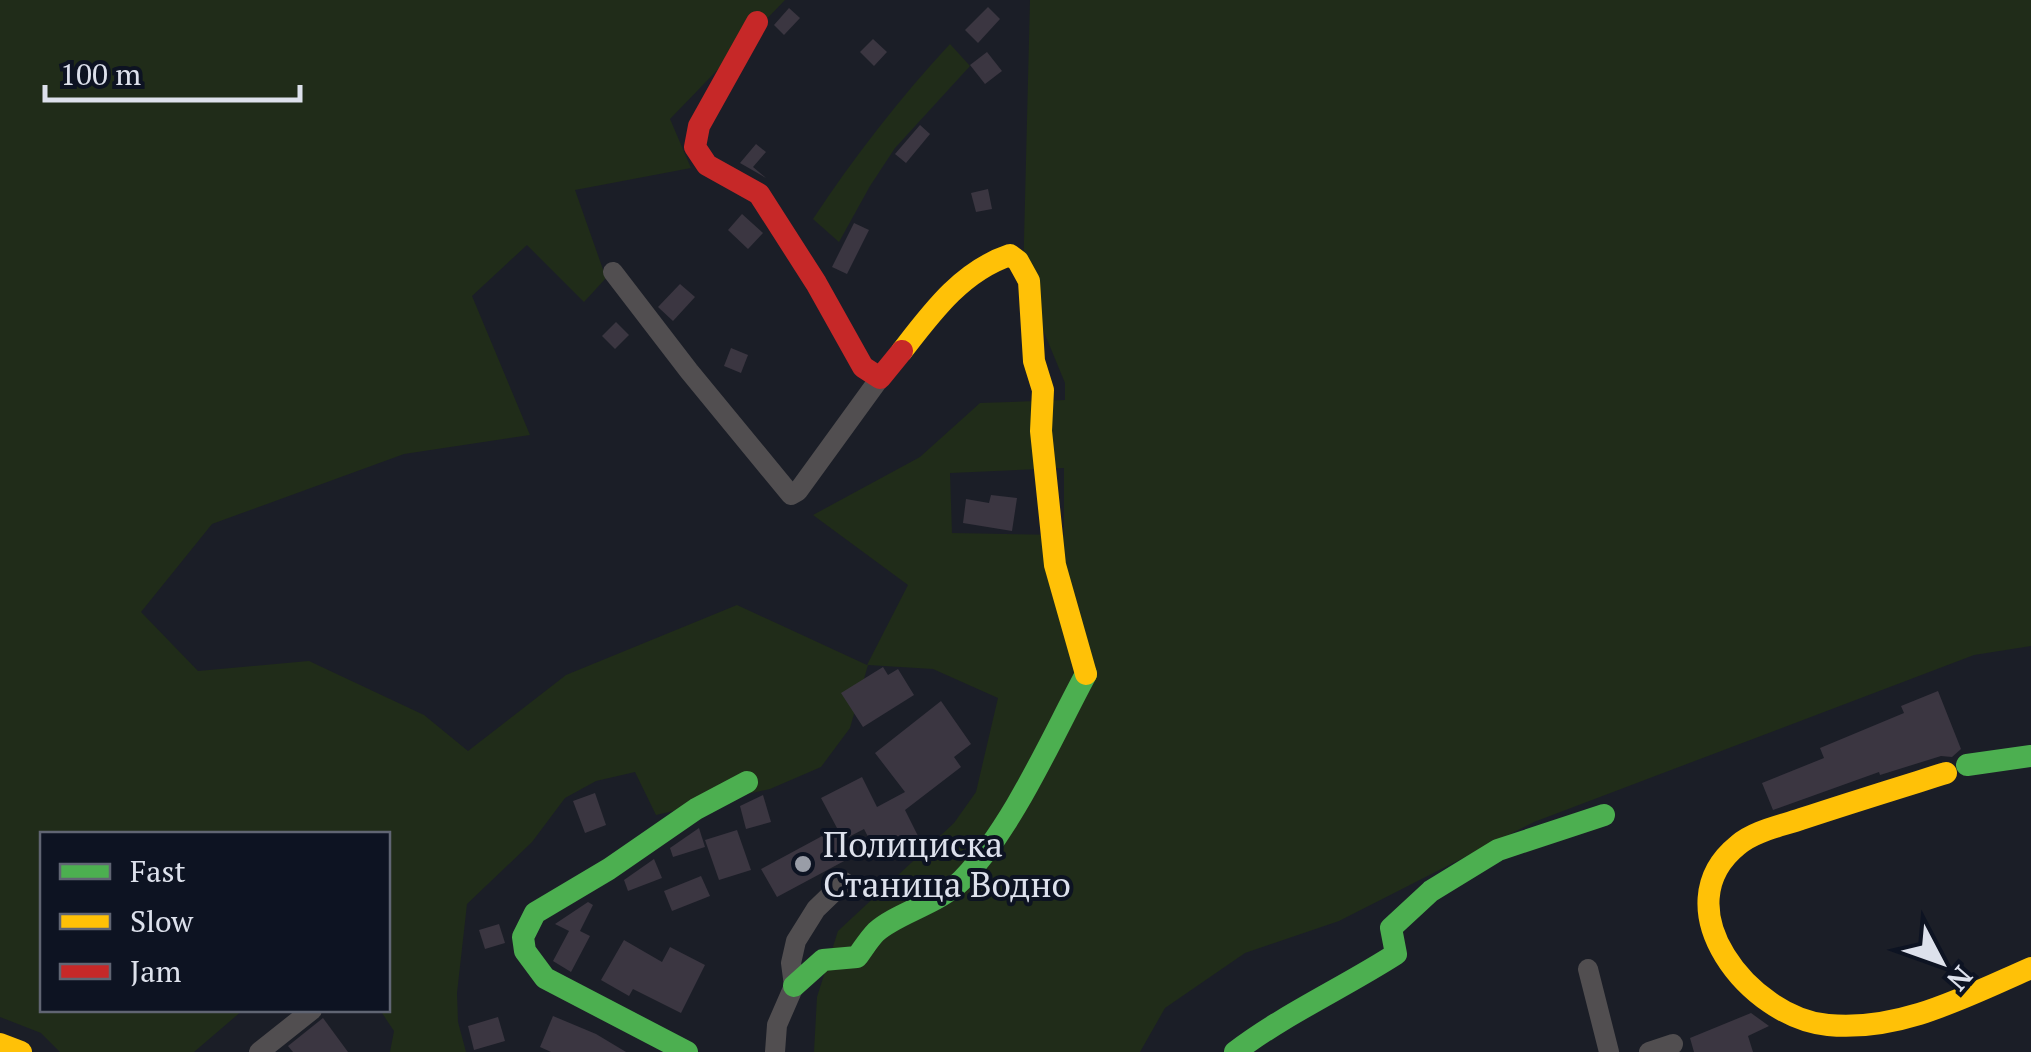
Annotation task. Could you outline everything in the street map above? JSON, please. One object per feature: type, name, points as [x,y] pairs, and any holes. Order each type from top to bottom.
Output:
[{"type":"street","points":[[757,22],[700,126],[695,147],[707,164],[759,194],[863,367],[880,378]]},
{"type":"street","points":[[614,272],[791,495],[798,492],[880,378],[963,282],[992,258],[1010,255],[1029,281],[1034,362],[1043,390],[1040,431],[1056,565],[1086,673],[1027,784],[960,882],[919,910],[876,931],[857,956],[824,960],[794,986],[777,1025],[776,1052]]},
{"type":"street","points":[[2031,756],[1956,769],[1830,809],[1738,844],[1717,870],[1709,896],[1710,915],[1732,970],[1755,994],[1784,1012],[1828,1025],[1880,1021],[1936,1008],[2031,968]]},
{"type":"street","points":[[687,1052],[546,978],[525,950],[523,936],[535,913],[747,782]]},
{"type":"street","points":[[1236,1052],[1274,1023],[1342,990],[1396,954],[1391,928],[1431,891],[1498,850],[1604,815]]},
{"type":"street","points":[[794,986],[791,963],[796,942],[816,909],[844,882]]},
{"type":"street","points":[[1588,969],[1610,1052]]},
{"type":"street","points":[[259,1052],[309,1012]]},
{"type":"street","points":[[0,1044],[21,1052]]},
{"type":"street","points":[[1648,1052],[1673,1044]]},
{"type":"green space","points":[[0,0],[785,0],[670,119],[691,168],[575,190],[606,278],[584,302],[527,245],[472,296],[530,435],[404,454],[212,524],[141,612],[198,671],[309,661],[424,715],[468,751],[566,675],[737,605],[867,665],[908,585],[813,515],[920,457],[980,403],[1065,400],[1065,383],[1023,281],[1030,0],[2031,0],[2031,646],[1974,655],[1534,822],[1339,921],[1245,953],[1165,1008],[1140,1052],[814,1052],[817,997],[838,931],[954,823],[976,792],[998,698],[933,669],[868,665],[850,728],[821,767],[770,789],[656,815],[635,772],[596,781],[565,798],[532,842],[467,904],[457,993],[458,1022],[466,1052],[390,1052],[394,1031],[381,1012],[390,1012],[390,832],[40,832],[40,1012],[241,1012],[194,1052],[60,1052],[41,1033],[0,1017]],"holes":[[[1064,468],[1064,535],[952,533],[950,473]]]},
{"type":"green space","points":[[950,44],[970,66],[895,148],[839,242],[813,219],[878,129]]},
{"type":"building","points":[[988,7],[1000,19],[978,43],[965,30]]},
{"type":"building","points":[[789,8],[800,18],[784,35],[774,25]]},
{"type":"building","points":[[873,39],[887,52],[874,66],[860,52]]},
{"type":"building","points":[[987,52],[1002,71],[985,84],[970,65]]},
{"type":"building","points":[[920,125],[930,134],[906,163],[895,154]]},
{"type":"building","points":[[756,144],[766,152],[753,167],[766,178],[740,163]]},
{"type":"building","points":[[988,189],[992,209],[976,212],[971,193]]},
{"type":"building","points":[[742,214],[763,233],[748,249],[728,230]]},
{"type":"building","points":[[854,223],[869,230],[847,274],[832,267]]},
{"type":"building","points":[[680,284],[695,297],[673,321],[658,307]]},
{"type":"building","points":[[616,322],[629,335],[615,349],[602,336]]},
{"type":"building","points":[[731,348],[748,355],[741,373],[724,366]]},
{"type":"building","points":[[991,495],[1017,498],[1012,531],[963,523],[966,499],[989,503]]},
{"type":"building","points":[[883,667],[888,675],[898,669],[914,695],[863,727],[841,693]]},
{"type":"building","points":[[1938,691],[1961,749],[1952,757],[1941,756],[1880,775],[1879,772],[1773,810],[1762,783],[1824,758],[1820,748],[1904,713],[1901,706]]},
{"type":"building","points":[[941,701],[971,744],[954,757],[961,767],[905,810],[918,836],[878,856],[864,829],[837,843],[846,860],[777,897],[761,869],[837,828],[821,798],[862,777],[877,807],[905,792],[875,753]]},
{"type":"building","points":[[595,793],[606,825],[585,833],[573,801]]},
{"type":"building","points":[[763,795],[771,822],[746,829],[740,806]]},
{"type":"building","points":[[699,828],[705,847],[673,857],[670,848]]},
{"type":"building","points":[[737,830],[751,870],[719,880],[705,840]]},
{"type":"building","points":[[654,859],[662,878],[628,891],[624,880]]},
{"type":"building","points":[[701,876],[710,896],[672,911],[664,891]]},
{"type":"building","points":[[588,902],[593,905],[580,931],[590,936],[571,972],[553,961],[569,931],[555,924]]},
{"type":"building","points":[[499,924],[505,943],[485,949],[479,930]]},
{"type":"building","points":[[624,940],[662,962],[670,947],[705,965],[681,1013],[633,989],[629,996],[601,980]]},
{"type":"building","points":[[1751,1013],[1769,1026],[1748,1036],[1753,1052],[1694,1052],[1690,1038]]},
{"type":"building","points":[[553,1016],[626,1052],[551,1052],[540,1047]]},
{"type":"building","points":[[498,1017],[505,1041],[474,1050],[468,1026]]},
{"type":"building","points":[[323,1018],[348,1052],[293,1052],[288,1046]]},
{"type":"traffic: fast","points":[[794,986],[823,960],[857,957],[885,925],[941,896],[962,880],[1014,809],[1086,674]]},
{"type":"traffic: fast","points":[[1967,765],[2031,756]]},
{"type":"traffic: fast","points":[[687,1052],[545,978],[525,951],[523,937],[535,913],[609,869],[696,809],[747,782]]},
{"type":"traffic: fast","points":[[1235,1052],[1396,954],[1391,928],[1431,891],[1498,850],[1604,815]]},
{"type":"traffic: slow","points":[[902,351],[937,308],[977,271],[1010,255],[1018,261],[1029,281],[1034,361],[1043,390],[1041,431],[1055,565],[1086,674]]},
{"type":"traffic: slow","points":[[1946,773],[1744,840],[1717,870],[1709,898],[1712,927],[1725,956],[1770,1003],[1799,1018],[1828,1025],[1881,1023],[1932,1010],[2031,968]]},
{"type":"traffic: slow","points":[[0,1044],[21,1052]]},
{"type":"traffic: jam","points":[[757,22],[699,126],[695,147],[707,165],[759,194],[863,367],[880,378],[902,351]]},
{"type":"place","name":"Полициска Станица Водно","points":[[803,864]]}]
